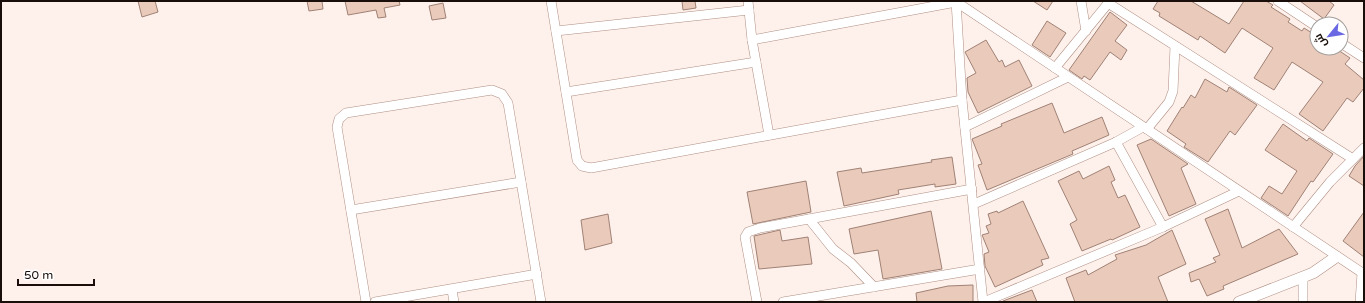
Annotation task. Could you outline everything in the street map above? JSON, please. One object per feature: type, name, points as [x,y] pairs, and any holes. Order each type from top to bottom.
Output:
[{"type":"street","points":[[551,1],[577,160],[582,166],[586,167],[591,168],[962,100]]},
{"type":"street","points":[[956,1],[962,100],[984,302],[1163,227],[1239,191]]},
{"type":"street","points":[[752,40],[956,1],[1363,274],[1360,302]]},
{"type":"street","points":[[1080,1],[1086,31]]},
{"type":"street","points":[[1278,1],[1309,22]]},
{"type":"street","points":[[1054,68],[1109,2],[1174,46],[1353,159]]},
{"type":"street","points":[[556,31],[749,5],[752,40],[768,135]]},
{"type":"street","points":[[974,204],[1145,128],[1169,102],[1173,91],[1174,46]]},
{"type":"street","points":[[1349,48],[1364,58]]},
{"type":"street","points":[[566,92],[756,62]]},
{"type":"street","points":[[965,127],[1068,76]]},
{"type":"street","points":[[366,302],[337,127],[339,119],[346,113],[492,90],[502,94],[508,103],[541,302]]},
{"type":"street","points":[[1116,142],[1163,227]]},
{"type":"street","points":[[1292,227],[1330,182],[1364,148]]},
{"type":"street","points":[[351,210],[521,182]]},
{"type":"street","points":[[757,302],[745,237],[748,232],[760,228],[972,189]]},
{"type":"street","points":[[809,219],[833,249],[851,263],[874,287]]},
{"type":"street","points":[[1239,302],[1303,277],[1322,268],[1336,257]]},
{"type":"street","points":[[783,302],[980,269]]},
{"type":"street","points":[[375,302],[452,290],[537,274]]},
{"type":"street","points":[[1303,277],[1303,302]]},
{"type":"street","points":[[452,290],[454,302]]},
{"type":"building","points":[[138,1],[155,1],[158,12],[142,17]]},
{"type":"building","points":[[307,1],[322,1],[323,9],[309,11]]},
{"type":"building","points":[[345,1],[399,1],[400,5],[384,8],[386,17],[378,18],[376,10],[348,15]]},
{"type":"building","points":[[682,1],[695,1],[696,8],[683,10]]},
{"type":"building","points":[[1033,1],[1053,1],[1047,10]]},
{"type":"building","points":[[1158,1],[1191,1],[1229,24],[1244,1],[1266,1],[1273,5],[1271,7],[1290,19],[1288,22],[1302,31],[1304,28],[1309,31],[1309,56],[1347,56],[1350,58],[1345,64],[1364,80],[1364,88],[1353,102],[1347,98],[1323,131],[1299,114],[1323,82],[1292,62],[1274,90],[1254,78],[1273,48],[1242,28],[1225,53],[1200,36],[1198,40],[1159,16],[1160,13],[1153,9]]},
{"type":"building","points":[[1300,1],[1329,1],[1334,5],[1326,16],[1320,16]]},
{"type":"building","points":[[443,3],[446,18],[432,20],[429,6]]},
{"type":"building","points":[[1110,12],[1127,25],[1115,41],[1127,50],[1121,60],[1110,52],[1090,80],[1084,76],[1082,79],[1069,70]]},
{"type":"building","points":[[1047,21],[1066,33],[1050,57],[1032,45]]},
{"type":"building","points":[[986,40],[999,62],[1002,60],[1005,67],[1019,60],[1032,86],[978,113],[968,92],[967,78],[976,73],[965,52]]},
{"type":"building","points":[[1205,79],[1227,92],[1229,87],[1257,105],[1235,135],[1230,131],[1208,162],[1184,147],[1186,144],[1167,131],[1191,95],[1195,98]]},
{"type":"building","points":[[1052,103],[1064,133],[1102,117],[1109,135],[1072,151],[1073,154],[987,190],[978,165],[982,164],[972,139],[1002,126],[1001,124]]},
{"type":"building","points":[[1283,124],[1307,141],[1309,138],[1333,154],[1313,182],[1311,181],[1288,216],[1261,198],[1269,186],[1282,194],[1297,171],[1265,150]]},
{"type":"building","points":[[1151,139],[1188,164],[1181,168],[1196,204],[1169,216],[1137,145]]},
{"type":"building","points":[[1364,156],[1364,186],[1349,176]]},
{"type":"building","points":[[952,157],[956,184],[935,187],[935,184],[898,190],[899,194],[844,206],[837,172],[861,168],[862,173],[932,162],[931,160]]},
{"type":"building","points":[[1109,166],[1115,180],[1111,182],[1118,198],[1125,195],[1140,227],[1112,240],[1111,239],[1082,251],[1070,224],[1077,220],[1058,181],[1079,171],[1083,179]]},
{"type":"building","points":[[806,181],[811,212],[753,224],[747,192]]},
{"type":"building","points":[[1023,201],[1049,258],[1041,260],[1043,265],[995,287],[985,266],[984,254],[989,252],[982,235],[989,233],[986,226],[991,224],[988,214],[997,211],[998,213]]},
{"type":"building","points":[[1228,209],[1242,248],[1279,229],[1298,254],[1223,286],[1224,289],[1207,296],[1199,279],[1191,282],[1189,273],[1216,262],[1213,258],[1220,255],[1205,219]]},
{"type":"building","points":[[931,211],[942,269],[883,279],[878,250],[854,254],[849,229]]},
{"type":"building","points":[[1364,212],[1364,257],[1343,241]]},
{"type":"building","points":[[608,214],[612,243],[585,250],[581,220]]},
{"type":"building","points":[[780,230],[782,241],[808,237],[812,264],[759,269],[754,236]]},
{"type":"building","points":[[1172,230],[1186,264],[1158,277],[1168,302],[1075,302],[1066,278],[1086,270],[1088,275],[1117,259],[1115,255],[1146,245]]},
{"type":"building","points":[[973,285],[973,302],[917,302],[916,293],[948,286]]},
{"type":"building","points":[[1032,290],[1037,302],[1003,301]]}]
